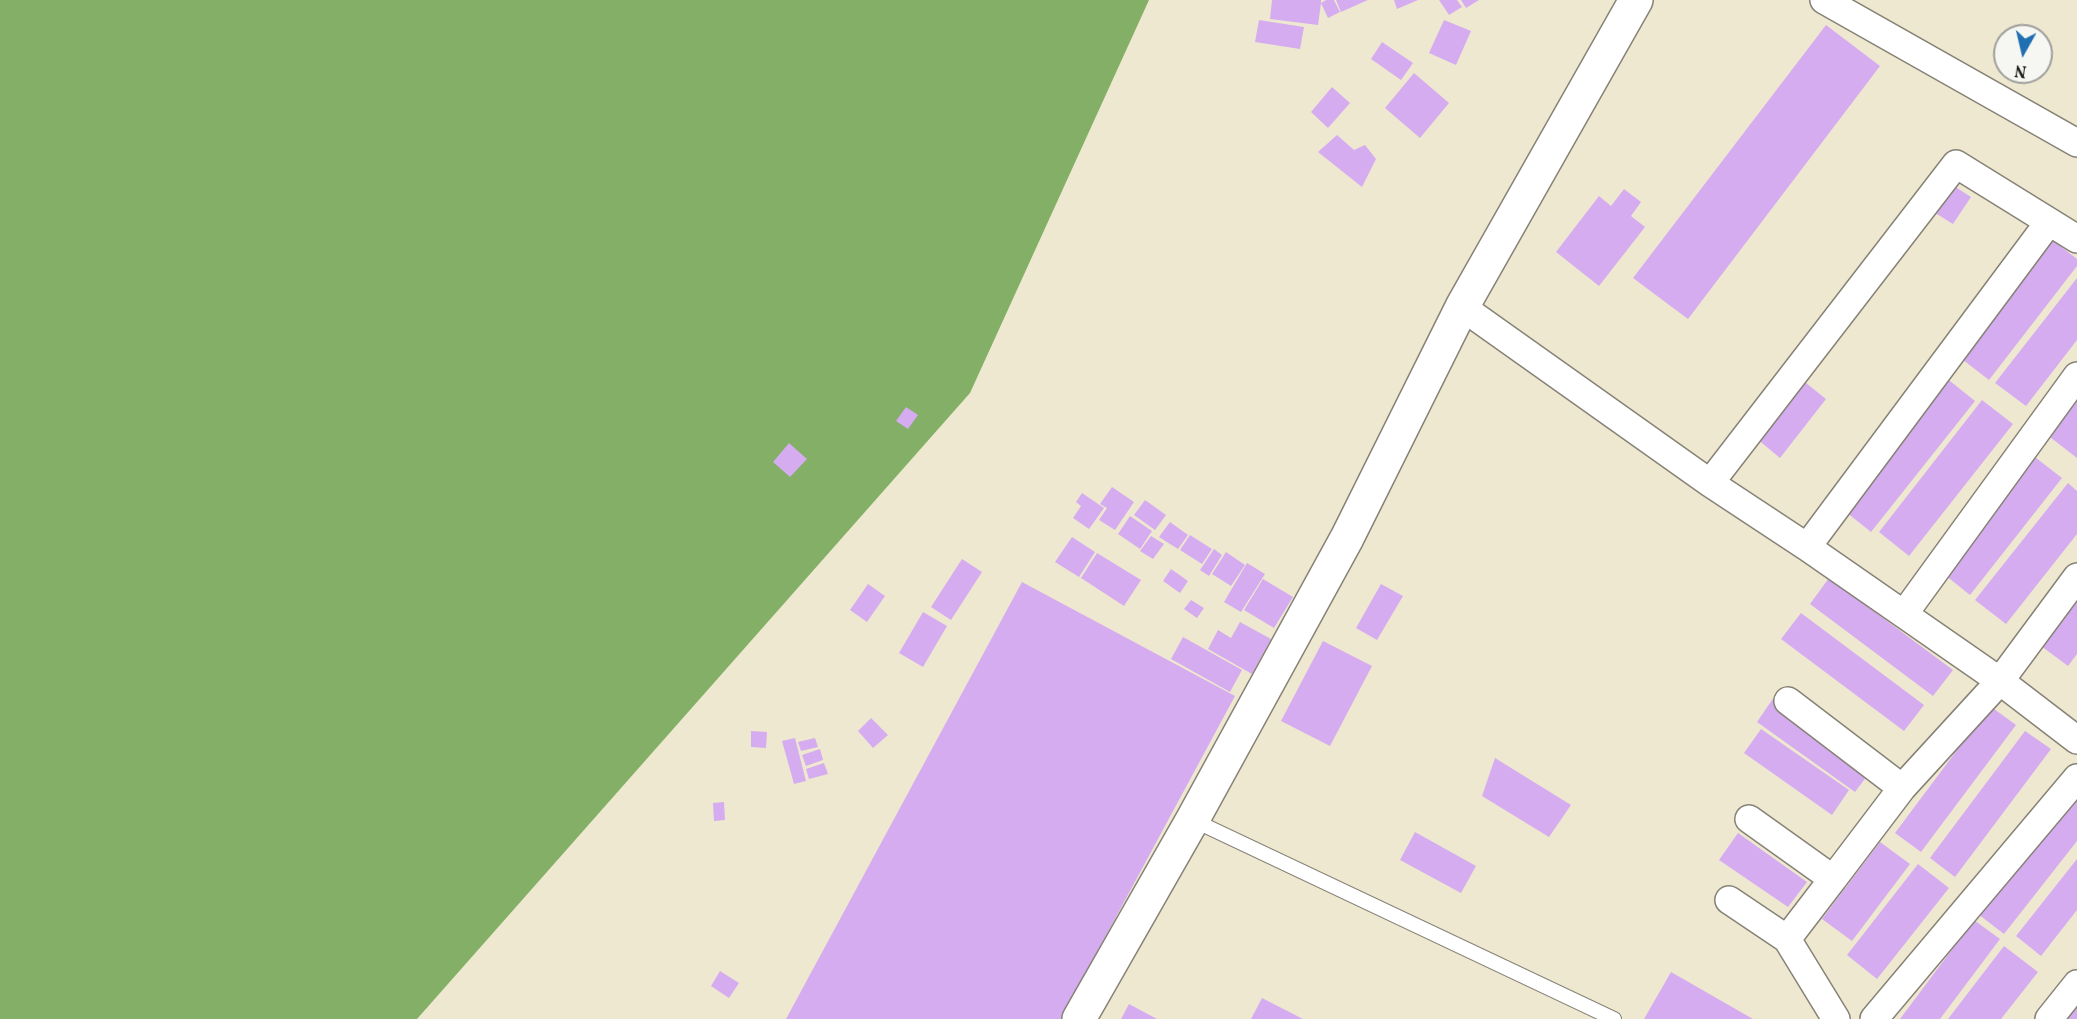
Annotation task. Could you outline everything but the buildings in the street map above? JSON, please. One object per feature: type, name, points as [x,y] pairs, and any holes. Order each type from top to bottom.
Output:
[{"type":"street","points":[[1079,1019],[1193,819],[1347,538],[1462,307],[1636,0]]},
{"type":"street","points":[[1824,0],[2077,143]]},
{"type":"street","points":[[1710,483],[1956,164],[2077,239]]},
{"type":"street","points":[[1807,547],[2049,222]]},
{"type":"street","points":[[1462,307],[1710,483],[1807,547],[2000,681],[2077,741]]},
{"type":"street","points":[[1904,615],[2077,376]]},
{"type":"street","points":[[1786,939],[1902,788],[2000,681],[2077,577]]},
{"type":"street","points":[[1788,701],[1902,788]]},
{"type":"street","points":[[1874,1019],[2077,778]]},
{"type":"street","points":[[1749,819],[1833,879]]},
{"type":"street","points":[[1729,900],[1786,939],[1836,1019]]},
{"type":"street","points":[[2049,1019],[2077,984]]},
{"type":"lane","points":[[1193,819],[1614,1019]]},
{"type":"green space","points":[[0,0],[1149,0],[970,393],[417,1019],[0,1019]]}]
